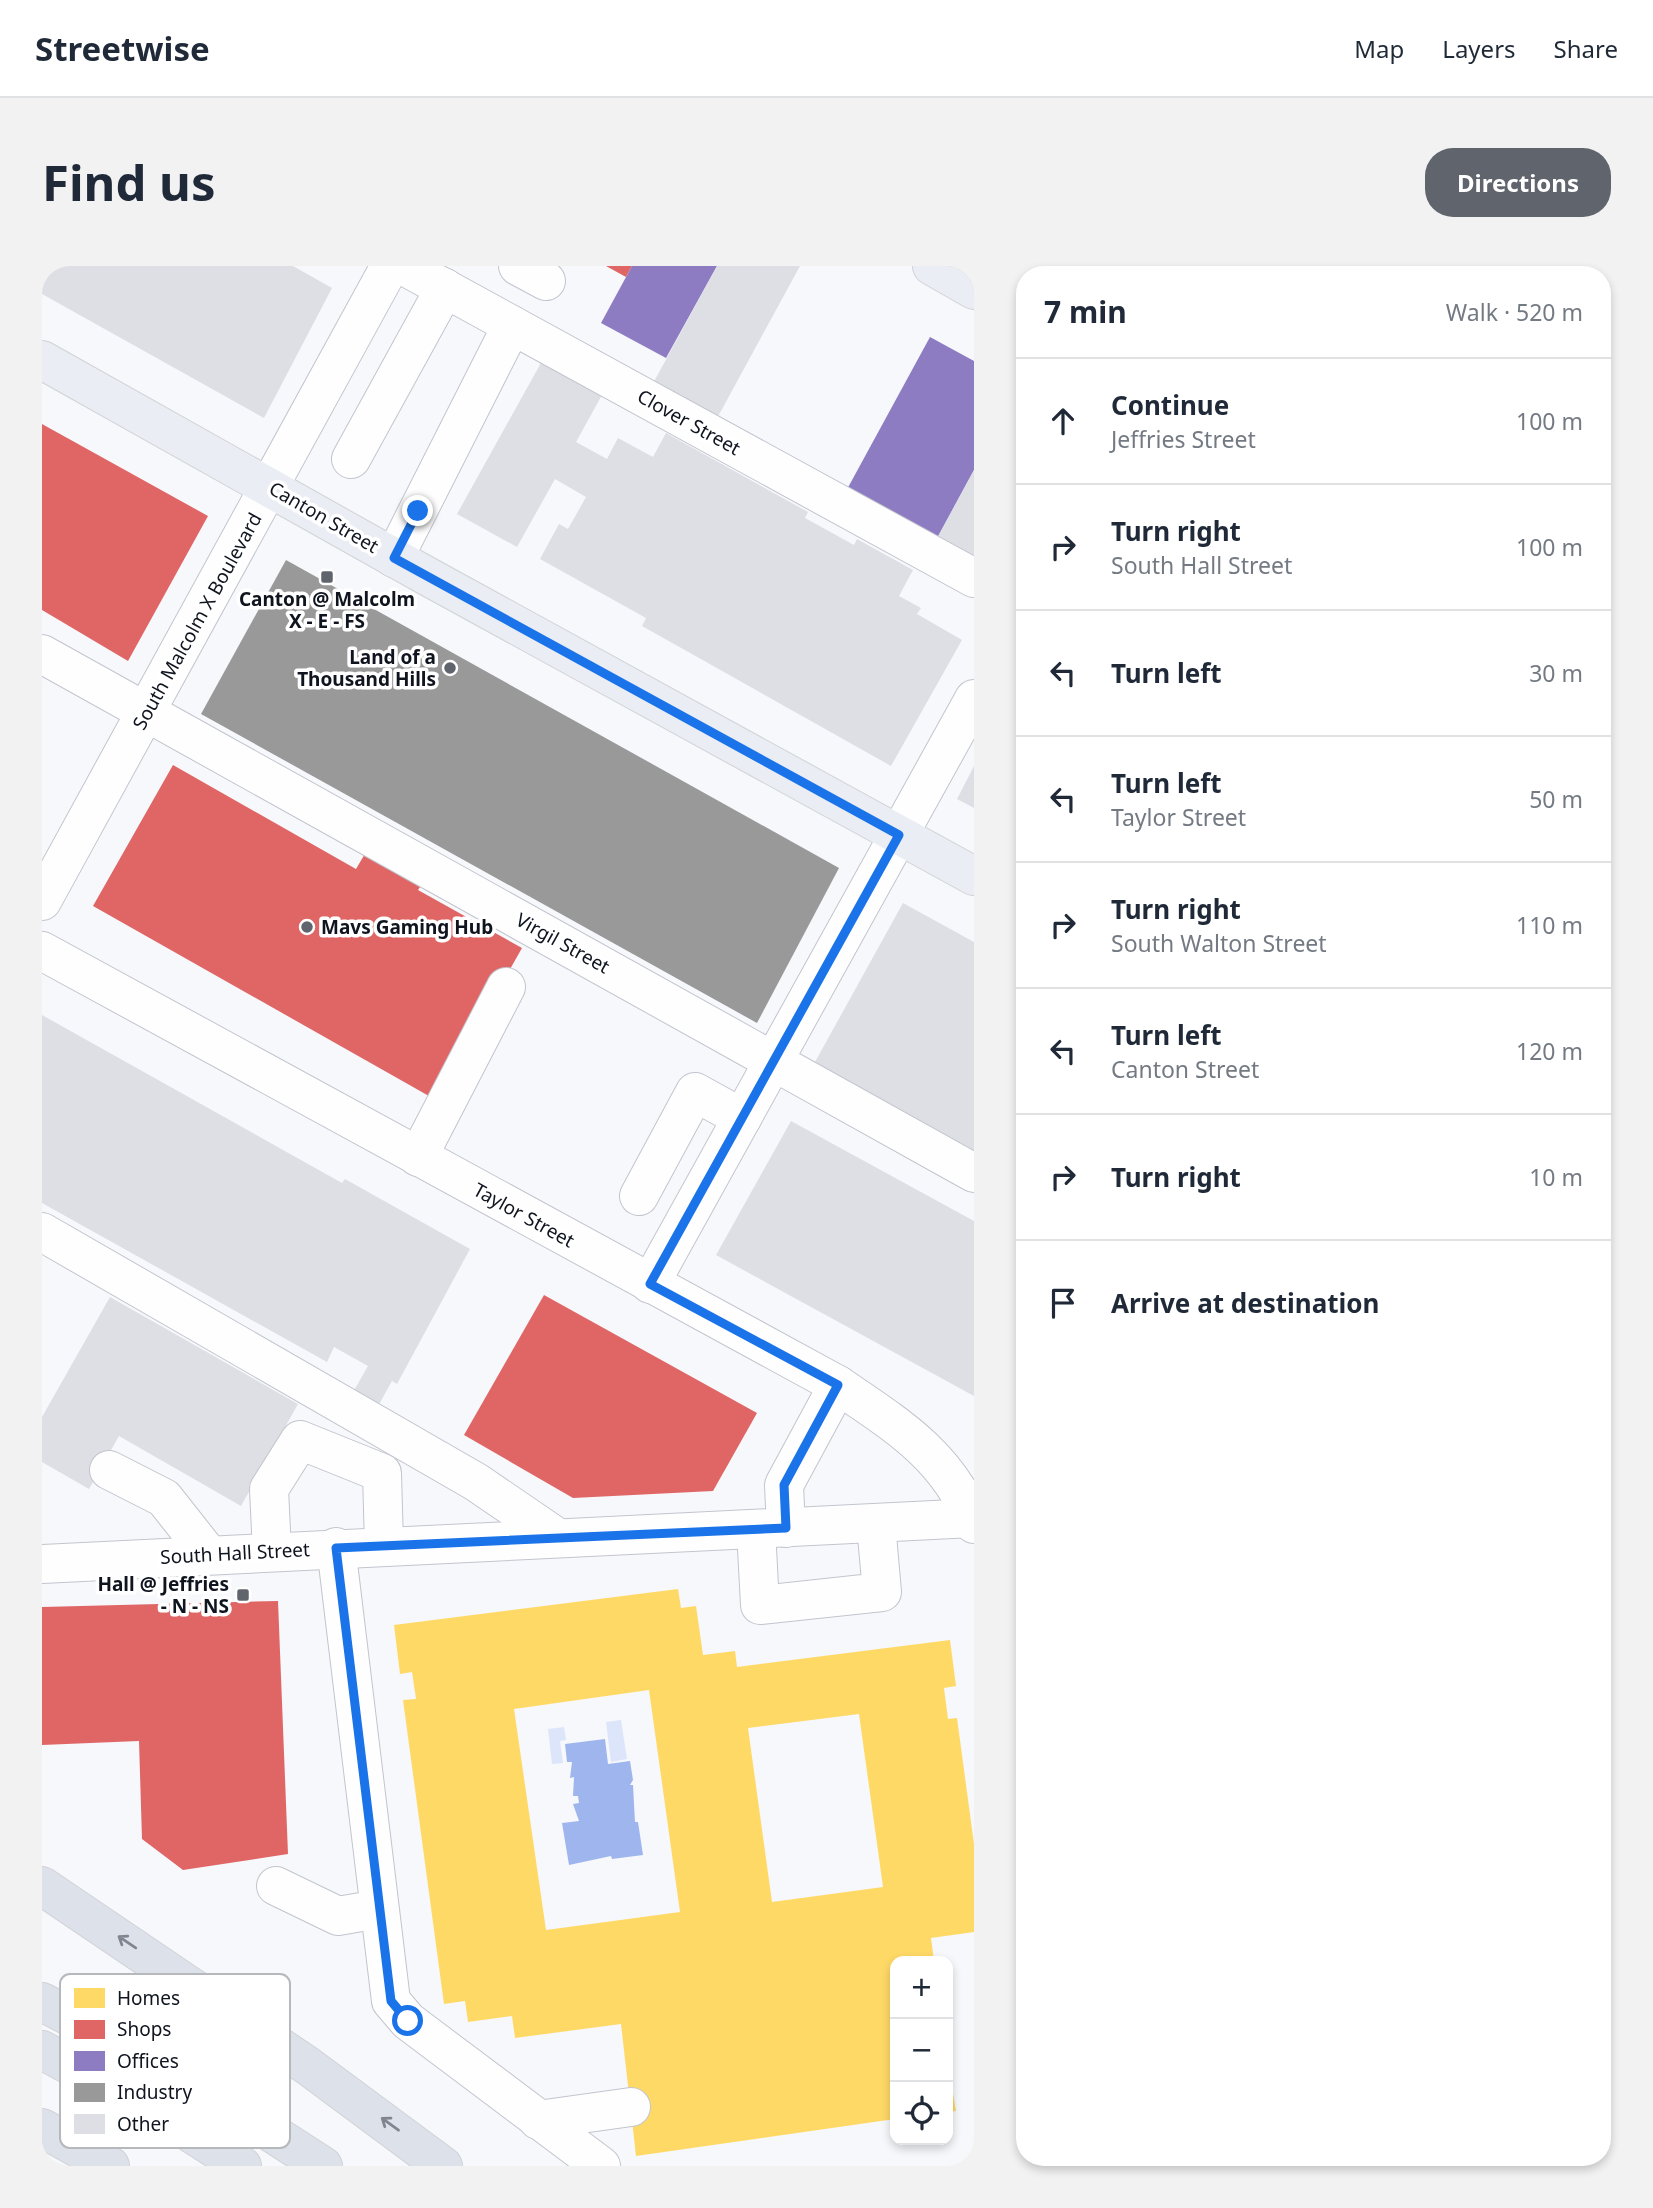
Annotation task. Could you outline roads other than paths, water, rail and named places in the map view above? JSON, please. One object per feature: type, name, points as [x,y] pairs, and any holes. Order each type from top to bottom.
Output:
[{"type":"highway","points":[[42,1886],[174,1974]]},
{"type":"highway","points":[[42,2002],[60,2011]]},
{"type":"highway","points":[[42,2050],[60,2060]]},
{"type":"highway","points":[[290,2054],[443,2166]]},
{"type":"highway","points":[[42,2074],[60,2084]]},
{"type":"highway","points":[[42,2128],[60,2138]]},
{"type":"highway","points":[[290,2145],[323,2166]]},
{"type":"highway","points":[[78,2148],[110,2166]]},
{"type":"highway","points":[[172,2148],[203,2166]]},
{"type":"highway","points":[[214,2148],[242,2166]]},
{"type":"main road","points":[[932,266],[974,290]]},
{"type":"main road","name":"Canton Street","points":[[42,360],[394,558],[974,876]]},
{"type":"street","name":"South Malcolm X Boulevard","points":[[42,901],[390,266]]},
{"type":"street","name":"Clover Street","points":[[404,266],[974,578]]},
{"type":"street","points":[[351,459],[444,288]]},
{"type":"street","points":[[394,558],[512,325]]},
{"type":"street","points":[[324,387],[374,415]]},
{"type":"street","name":"Virgil Street","points":[[42,654],[974,1173]]},
{"type":"street","points":[[650,1284],[974,699]]},
{"type":"street","name":"Taylor Street","points":[[42,951],[838,1385],[895,1424],[937,1459],[973,1520]]},
{"type":"street","points":[[418,1157],[506,987]]},
{"type":"street","points":[[692,1209],[642,1189],[695,1091],[742,1118]]},
{"type":"street","points":[[42,1232],[476,1482],[558,1538]]},
{"type":"street","points":[[838,1385],[784,1485],[771,1529],[760,1605],[882,1592],[876,1524]]},
{"type":"street","points":[[272,1552],[269,1489],[300,1440],[382,1473],[384,1545]]},
{"type":"street","points":[[110,1470],[164,1498],[209,1555]]},
{"type":"street","name":"South Hall Street","points":[[42,1564],[384,1545],[973,1520]]},
{"type":"street","points":[[336,1548],[391,2001],[408,2021],[601,2166]]},
{"type":"street","points":[[276,1886],[338,1916],[379,1909]]},
{"type":"street","points":[[538,2120],[631,2107]]},
{"type":"water","points":[[605,1739],[608,1764],[630,1761],[635,1822],[638,1822],[643,1855],[612,1859],[611,1856],[569,1865],[562,1823],[579,1821],[573,1804],[579,1803],[578,1796],[573,1796],[574,1777],[570,1778],[572,1762],[567,1762],[565,1744]]},
{"type":"place","name":"Canton @ Malcolm X - E - FS","points":[[327,577]]},
{"type":"place","name":"Land of a Thousand Hills","points":[[450,668]]},
{"type":"place","name":"Mavs Gaming Hub","points":[[307,927]]},
{"type":"place","name":"Hall @ Jeffries - N - NS","points":[[243,1595]]}]
